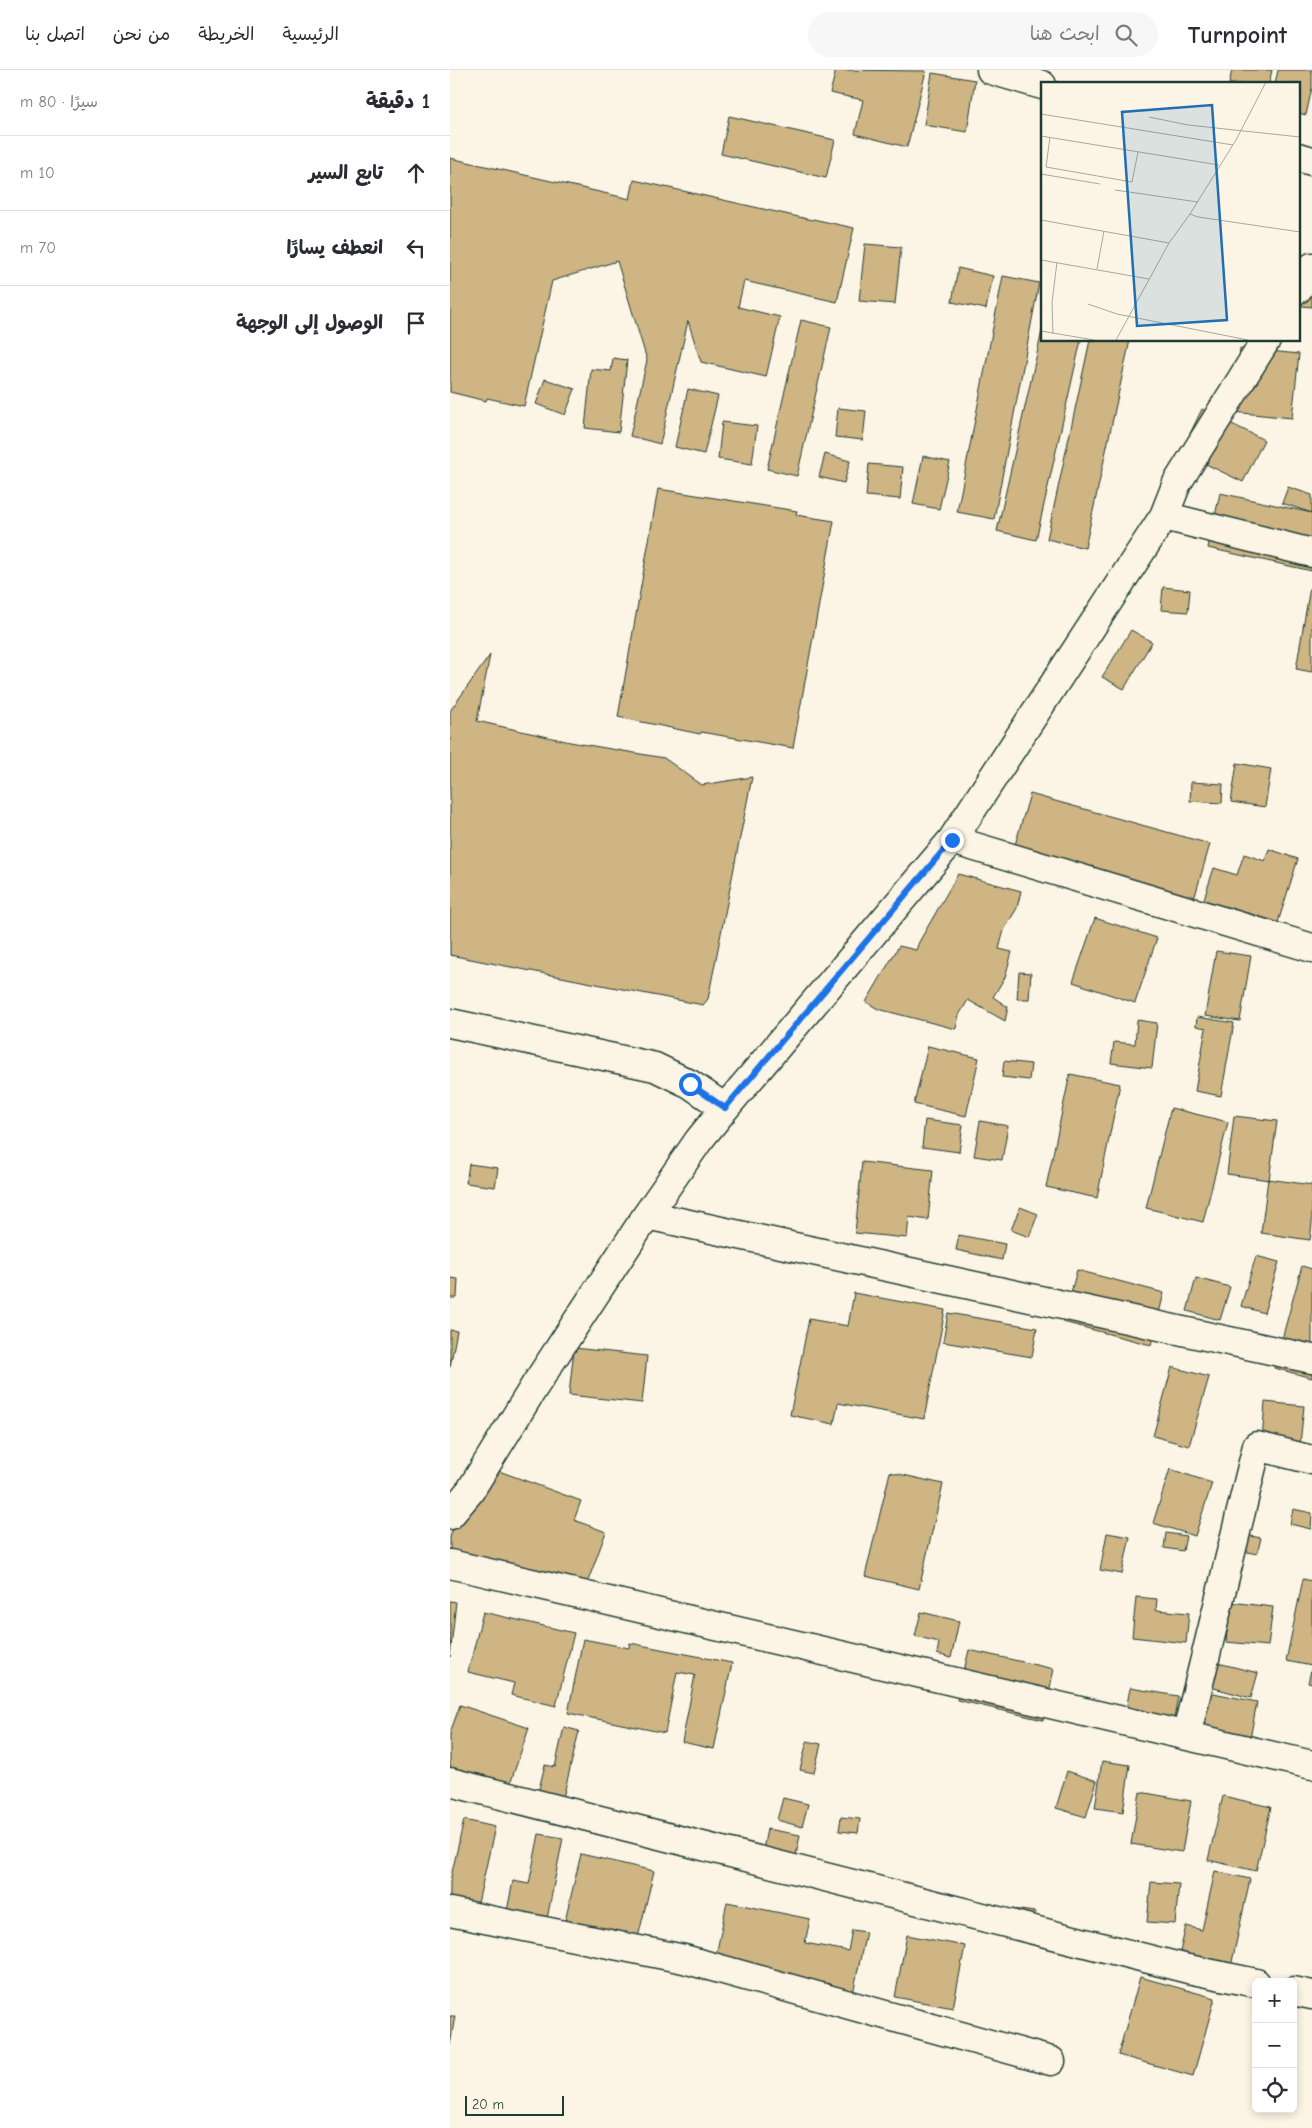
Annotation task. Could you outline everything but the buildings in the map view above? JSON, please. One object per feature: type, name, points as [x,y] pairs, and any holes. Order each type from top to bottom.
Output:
[{"type":"street","points":[[991,70],[1041,84]]},
{"type":"street","points":[[1299,157],[1312,161]]},
{"type":"street","points":[[1299,287],[1312,267]]},
{"type":"street","points":[[450,1515],[470,1491],[534,1387],[647,1215],[699,1140],[952,840],[1164,516],[1177,483],[1265,341]]},
{"type":"street","points":[[1164,516],[1312,553]]},
{"type":"street","points":[[952,840],[1312,948]]},
{"type":"street","points":[[450,1023],[655,1067],[690,1084],[725,1108]]},
{"type":"street","points":[[647,1215],[1312,1359]]},
{"type":"street","points":[[1186,1736],[1257,1446],[1312,1460]]},
{"type":"street","points":[[450,1564],[1312,1765]]},
{"type":"street","points":[[450,1782],[1188,1969],[1252,1982]]},
{"type":"street","points":[[450,1912],[684,1959],[1051,2061]]},
{"type":"street","points":[[1297,1992],[1312,1995]]},
{"type":"route","points":[[690,1084],[725,1108],[952,840]]}]
